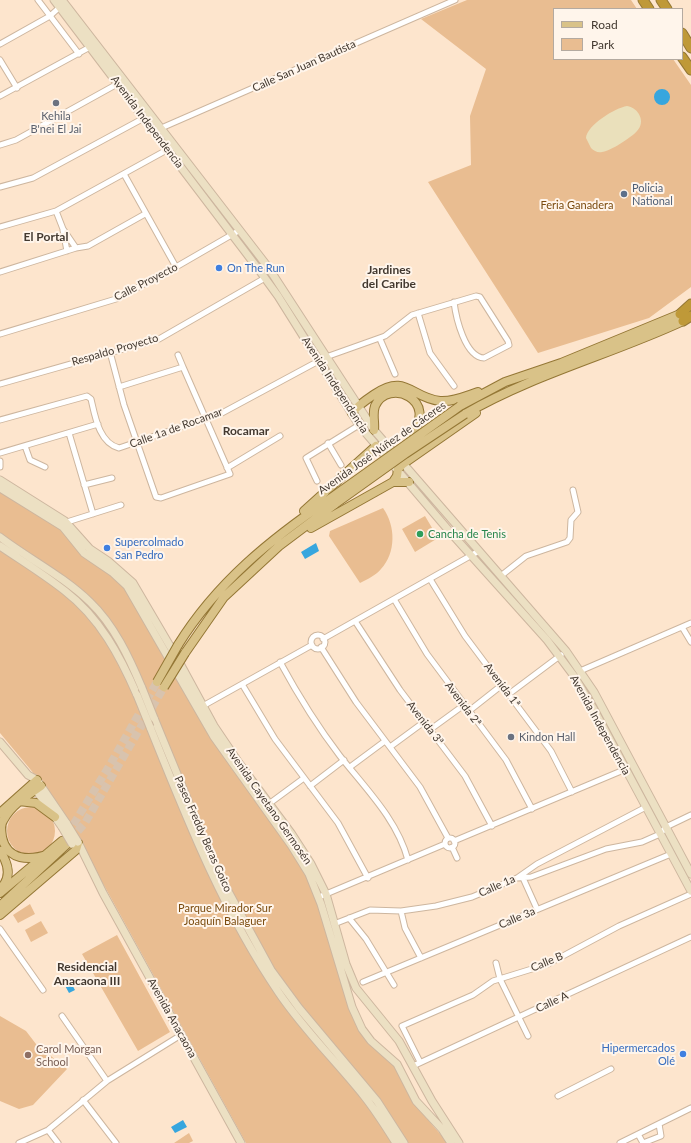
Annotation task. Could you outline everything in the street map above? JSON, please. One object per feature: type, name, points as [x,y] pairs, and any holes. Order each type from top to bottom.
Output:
[{"type":"highway","points":[[683,35],[691,48]]},
{"type":"highway","points":[[683,58],[691,70]]},
{"type":"highway","points":[[686,317],[691,304]]},
{"type":"highway","points":[[686,317],[691,308]]},
{"type":"main road","name":"Avenida Independencia","points":[[54,0],[62,3],[99,54],[171,147],[233,235],[326,357],[357,406],[401,466],[502,575],[566,651],[594,692],[691,874]]},
{"type":"main road","name":"Avenida Independencia","points":[[62,3],[90,47],[99,54]]},
{"type":"main road","name":"Avenida Independencia","points":[[121,82],[144,118],[158,130]]},
{"type":"main road","name":"Avenida Independencia","points":[[171,147],[240,230],[279,283],[290,308],[318,360],[359,425],[376,446],[401,466],[409,482],[436,515],[559,656],[586,695],[691,892]]},
{"type":"main road","name":"Avenida José Núñez de Cáceres","points":[[164,687],[185,653],[224,597],[279,546],[359,477],[460,406],[505,382],[686,317]]},
{"type":"main road","name":"Avenida José Núñez de Cáceres","points":[[157,682],[178,645],[199,613],[228,580],[276,537],[465,414],[510,390],[652,335],[686,317]]},
{"type":"main road","points":[[352,413],[357,406],[384,388],[394,385],[404,387],[424,397],[448,401],[505,382]]},
{"type":"main road","points":[[279,546],[393,482],[401,466],[510,390]]},
{"type":"main road","points":[[359,477],[410,436],[418,424],[420,411],[415,401],[411,397],[399,393],[388,394],[378,401],[373,414],[374,430]]},
{"type":"main road","points":[[276,537],[376,446]]},
{"type":"main road","name":"Avenida Cayetano Germosén","points":[[0,480],[41,504],[67,522],[90,549],[108,561],[133,583],[177,658],[200,707]]},
{"type":"main road","points":[[393,482],[409,482]]},
{"type":"main road","name":"Avenida Cayetano Germosén","points":[[0,488],[63,527],[84,553],[112,572],[123,582],[135,599],[173,665],[200,707],[267,805],[311,864],[322,896],[352,1007],[362,1029],[371,1040],[397,1064],[416,1101],[451,1143]]},
{"type":"main road","points":[[436,515],[442,509]]},
{"type":"main road","name":"Paseo Freddy Beras Goico","points":[[0,536],[70,585],[90,602],[109,625],[122,645],[142,688],[217,871],[272,970],[299,1008],[377,1101],[404,1143]]},
{"type":"main road","name":"Paseo Freddy Beras Goico","points":[[0,546],[66,591],[88,612],[115,648],[137,695],[219,892],[260,964],[293,1013],[364,1096],[396,1143]]},
{"type":"main road","name":"Avenida Anacaona","points":[[0,742],[36,785],[64,825],[72,844],[103,893],[240,1143]]},
{"type":"main road","points":[[36,785],[3,819],[0,829],[7,848],[13,854],[21,858],[30,859],[49,854],[72,844]]},
{"type":"main road","points":[[0,814],[36,785]]},
{"type":"main road","name":"Avenida Anacaona","points":[[36,785],[55,817],[64,825]]},
{"type":"main road","points":[[19,801],[36,803],[55,817]]},
{"type":"main road","points":[[0,906],[72,844]]},
{"type":"main road","points":[[0,915],[72,844]]},
{"type":"main road","points":[[0,852],[6,860],[8,871],[6,882],[0,889]]},
{"type":"main road","points":[[0,893],[49,854]]},
{"type":"main road","name":"Avenida Cayetano Germosén","points":[[322,896],[334,924],[346,964],[356,988],[394,1034],[432,1102],[459,1143]]},
{"type":"main road","name":"Avenida Cayetano Germosén","points":[[435,1122],[447,1143]]},
{"type":"street","points":[[38,0],[79,54]]},
{"type":"street","name":"Calle San Juan Bautista","points":[[158,130],[455,0]]},
{"type":"street","points":[[0,44],[50,16],[62,3]]},
{"type":"street","points":[[0,96],[90,47]]},
{"type":"street","points":[[0,60],[17,88]]},
{"type":"street","points":[[0,145],[16,140],[121,82]]},
{"type":"street","points":[[0,187],[33,178],[144,118]]},
{"type":"street","points":[[0,227],[56,211],[171,147]]},
{"type":"street","points":[[124,174],[176,267]]},
{"type":"street","points":[[56,211],[63,229],[67,251]]},
{"type":"street","points":[[0,272],[76,248],[88,246],[145,214]]},
{"type":"street","points":[[63,229],[76,248]]},
{"type":"street","name":"Calle Proyecto","points":[[0,334],[116,299],[176,267],[240,230]]},
{"type":"street","name":"Respaldo Proyecto","points":[[0,384],[159,339],[265,278]]},
{"type":"street","name":"Calle 1a de Rocamar","points":[[98,424],[103,436],[113,446],[119,448],[138,443],[222,413],[318,360],[390,333],[408,317],[418,313],[454,302],[476,296],[480,297],[510,343],[506,348],[484,358],[478,357],[461,334],[454,302]]},
{"type":"street","points":[[418,313],[430,353],[454,386]]},
{"type":"street","points":[[380,338],[395,374]]},
{"type":"street","points":[[110,352],[119,387],[154,494],[158,498],[230,474],[205,420],[178,355]]},
{"type":"street","points":[[119,387],[182,367]]},
{"type":"street","points":[[0,420],[87,396],[91,399],[98,424],[0,453]]},
{"type":"street","points":[[317,481],[306,458],[359,425]]},
{"type":"street","points":[[69,433],[92,514]]},
{"type":"street","points":[[227,468],[280,436]]},
{"type":"street","points":[[328,443],[341,465]]},
{"type":"street","points":[[25,446],[30,460],[45,467]]},
{"type":"street","points":[[0,461],[0,467]]},
{"type":"street","points":[[84,485],[112,478]]},
{"type":"street","points":[[502,575],[526,556],[567,542],[570,538],[571,520],[578,512],[573,490]]},
{"type":"street","points":[[67,522],[121,505]]},
{"type":"street","points":[[324,639],[319,636],[314,636],[311,640],[312,645],[317,649],[321,647],[324,639],[479,551]]},
{"type":"street","name":"Avenida 1ª","points":[[430,579],[455,621],[551,750],[572,792]]},
{"type":"street","name":"Avenida 2ª","points":[[394,599],[427,654],[506,760],[532,809]]},
{"type":"street","name":"Avenida 3ª","points":[[355,621],[389,675],[465,776],[492,826]]},
{"type":"street","points":[[580,671],[691,623]]},
{"type":"street","points":[[682,626],[691,642]]},
{"type":"street","points":[[200,707],[312,645]]},
{"type":"street","points":[[321,647],[349,693],[420,787],[448,838],[454,841],[626,769]]},
{"type":"street","points":[[509,694],[566,651]]},
{"type":"street","points":[[280,662],[314,720],[381,806],[404,848],[408,860]]},
{"type":"street","points":[[242,684],[275,739],[338,823],[368,878]]},
{"type":"street","points":[[469,711],[502,685]]},
{"type":"street","points":[[431,729],[464,705]]},
{"type":"street","points":[[390,747],[424,722]]},
{"type":"street","points":[[350,767],[385,741]]},
{"type":"street","points":[[310,786],[344,760]]},
{"type":"street","points":[[267,805],[304,778]]},
{"type":"street","name":"Calle 1a","points":[[334,924],[370,910],[400,911],[458,901],[517,878],[537,864],[646,807]]},
{"type":"street","points":[[517,878],[523,878],[606,849],[642,842],[660,834],[666,827],[691,815]]},
{"type":"street","points":[[322,896],[368,878],[445,844],[448,838]]},
{"type":"street","points":[[454,841],[454,845],[452,847],[457,858]]},
{"type":"street","points":[[445,844],[448,848],[452,847]]},
{"type":"street","name":"Calle 3a","points":[[363,982],[671,854]]},
{"type":"street","points":[[523,878],[538,909]]},
{"type":"street","name":"Calle B","points":[[420,1062],[402,1026],[473,995],[500,978],[548,964],[619,926],[691,892]]},
{"type":"street","points":[[400,911],[405,928],[421,958]]},
{"type":"street","points":[[349,918],[366,939],[394,985]]},
{"type":"street","points":[[0,929],[43,990]]},
{"type":"street","name":"Calle A","points":[[413,1066],[691,937]]},
{"type":"street","points":[[496,964],[500,978],[528,1036]]},
{"type":"street","points":[[62,1016],[107,1081]]},
{"type":"street","points":[[19,1143],[48,1130],[107,1081],[181,1035]]},
{"type":"street","points":[[558,1096],[611,1069]]},
{"type":"street","points":[[83,1100],[116,1143]]},
{"type":"street","points":[[620,1143],[691,1108]]},
{"type":"street","points":[[638,1134],[643,1143],[661,1136],[659,1124]]},
{"type":"street","points":[[48,1130],[58,1143]]},
{"type":"green space","name":"Feria Ganadera","points":[[467,0],[631,0],[636,8],[553,8],[553,60],[674,60],[691,85],[691,287],[649,318],[538,353],[428,182],[471,165],[470,116],[486,69],[421,19]]},
{"type":"green space","name":"Parque Mirador Sur Joaquín Balaguer","points":[[0,491],[58,526],[100,567],[121,583],[313,885],[355,1018],[393,1062],[415,1105],[448,1143],[246,1143],[68,820],[40,781],[0,733]]},
{"type":"green space","points":[[383,508],[392,531],[392,547],[386,563],[379,571],[372,577],[360,583],[329,536],[330,531]]},
{"type":"green space","name":"Cancha de Tenis","points":[[425,516],[438,538],[415,552],[402,529]]},
{"type":"green space","points":[[26,807],[36,807],[48,814],[55,826],[55,836],[48,848],[36,855],[26,855],[18,851],[11,844],[7,836],[7,826],[11,818],[18,811]]},
{"type":"green space","points":[[30,904],[35,914],[18,923],[13,915]]},
{"type":"green space","points":[[41,921],[48,933],[31,942],[25,930]]},
{"type":"green space","points":[[117,935],[170,1032],[138,1051],[82,954]]},
{"type":"green space","name":"Carol Morgan School","points":[[0,1016],[26,1031],[36,1044],[67,1069],[33,1105],[19,1109],[0,1101]]},
{"type":"green space","points":[[189,1133],[193,1141],[189,1143],[174,1143]]},
{"type":"sand","points":[[627,106],[638,112],[641,120],[640,127],[630,137],[610,150],[596,152],[591,148],[586,138],[591,128],[602,118],[622,107]]},
{"type":"water","points":[[662,89],[668,91],[670,97],[668,103],[662,105],[656,103],[654,97],[656,91]]},
{"type":"water","points":[[316,543],[319,551],[305,559],[301,552]]},
{"type":"water","points":[[69,979],[75,990],[69,993],[63,982]]},
{"type":"water","points":[[183,1120],[187,1127],[175,1133],[171,1127]]},
{"type":"tunnel","points":[[67,835],[111,763],[157,682]]},
{"type":"tunnel","points":[[70,840],[85,823],[164,687]]},
{"type":"place","name":"Kehila B'nei El Jai","points":[[56,103]]},
{"type":"place","name":"Policia National","points":[[624,194]]},
{"type":"place","name":"On The Run","points":[[219,268]]},
{"type":"place","name":"Cancha de Tenis","points":[[420,534]]},
{"type":"place","name":"Supercolmado San Pedro","points":[[107,548]]},
{"type":"place","name":"Kindon Hall","points":[[511,737]]},
{"type":"place","name":"Hipermercados Olé","points":[[683,1054]]},
{"type":"place","name":"Carol Morgan School","points":[[28,1055]]},
{"type":"district","name":"El Portal","points":[[46,237]]},
{"type":"district","name":"Jardines del Caribe","points":[[389,277]]},
{"type":"district","name":"Rocamar","points":[[246,431]]},
{"type":"district","name":"Residencial Anacaona III","points":[[87,974]]}]
